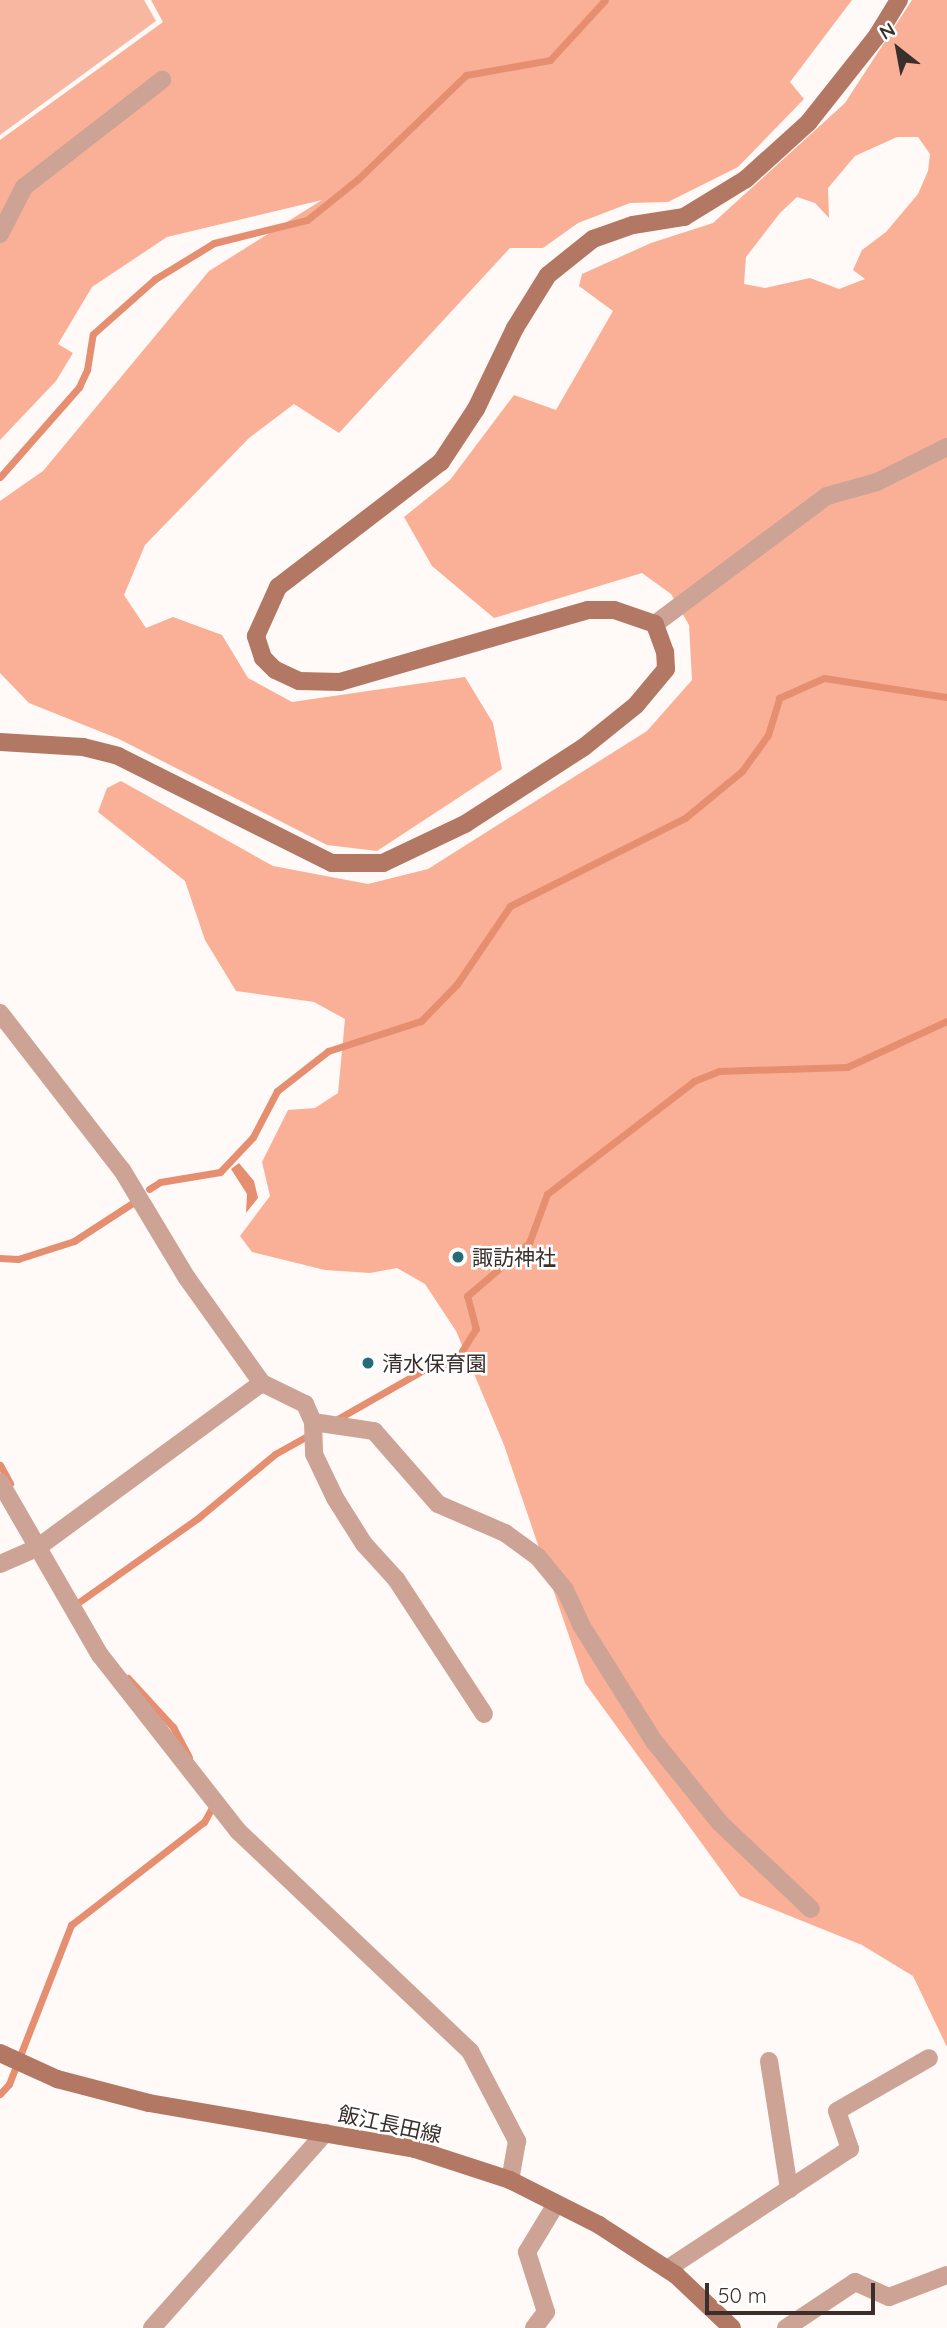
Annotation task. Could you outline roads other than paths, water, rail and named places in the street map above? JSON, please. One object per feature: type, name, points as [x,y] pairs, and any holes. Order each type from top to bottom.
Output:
[{"type":"street","points":[[655,624],[614,610],[588,610],[340,682],[299,681],[275,670],[263,657],[256,636],[278,587],[442,462],[476,409],[515,328],[548,275],[593,239],[633,225],[684,217],[746,179],[808,123],[877,36],[899,0]]},
{"type":"street","points":[[0,234],[24,187],[162,80]]},
{"type":"street","points":[[655,624],[827,496],[877,482],[947,447]]},
{"type":"street","points":[[0,742],[83,747],[118,756],[332,863],[383,863],[465,824],[584,747],[636,705],[666,669],[655,624]]},
{"type":"street","points":[[0,1013],[122,1170],[187,1278],[262,1383],[305,1404],[313,1422],[314,1454],[335,1497],[364,1544],[396,1579],[484,1714]]},
{"type":"street","points":[[0,1564],[37,1548],[262,1383]]},
{"type":"street","points":[[313,1422],[374,1431],[438,1504],[484,1522],[538,1557],[565,1590],[581,1625],[653,1740],[720,1823],[811,1909]]},
{"type":"street","points":[[0,1482],[100,1655],[238,1831],[470,2051],[517,2141],[510,2180]]},
{"type":"street","name":"飯江長田線","points":[[0,2053],[57,2079],[149,2103],[415,2149],[510,2180],[667,2269],[732,2328]]},
{"type":"street","points":[[667,2269],[850,2150],[837,2111],[929,2058]]},
{"type":"street","points":[[769,2061],[789,2189]]},
{"type":"street","points":[[152,2328],[325,2133]]},
{"type":"street","points":[[534,2328],[546,2312],[527,2252],[556,2204]]},
{"type":"street","points":[[786,2328],[855,2282],[889,2297],[947,2275]]},
{"type":"waterway","points":[[0,477],[79,387],[87,370],[93,334],[155,279],[214,243],[307,220],[358,179],[466,75],[550,60],[605,0]]},
{"type":"waterway","points":[[149,1189],[160,1182],[220,1172],[253,1137],[277,1091],[328,1051],[421,1021],[457,984],[510,906],[685,818],[742,771],[768,735],[779,698],[824,678],[947,697]]},
{"type":"waterway","points":[[334,1421],[427,1368],[455,1362],[476,1329],[467,1296],[529,1243],[547,1194],[694,1081],[719,1071],[847,1067],[947,1021]]},
{"type":"waterway","points":[[0,1258],[18,1259],[74,1241],[134,1202]]},
{"type":"waterway","points":[[79,1602],[198,1518],[275,1454],[311,1434]]},
{"type":"waterway","points":[[0,1465],[10,1483]]},
{"type":"waterway","points":[[128,1678],[173,1727],[189,1757]]},
{"type":"waterway","points":[[0,2094],[9,2084],[71,1925],[204,1822],[214,1804]]},
{"type":"place","name":"諏訪神社","points":[[458,1257]]},
{"type":"place","name":"清水保育園","points":[[368,1363]]}]
